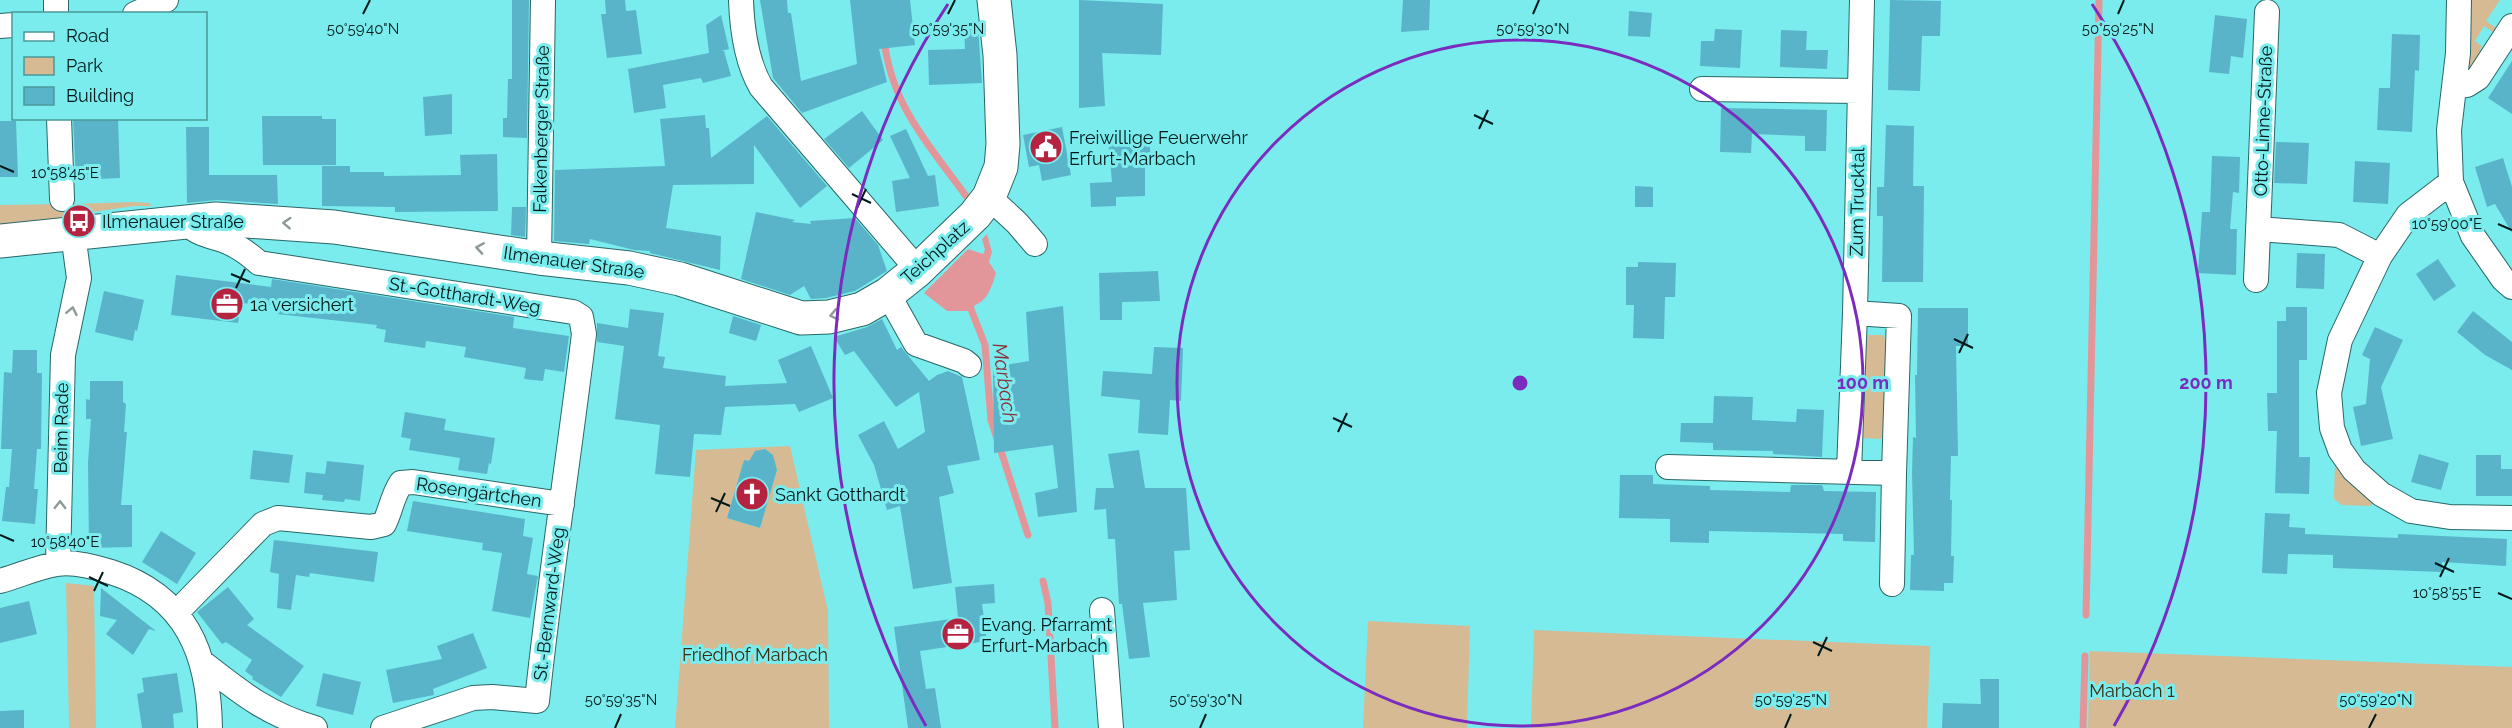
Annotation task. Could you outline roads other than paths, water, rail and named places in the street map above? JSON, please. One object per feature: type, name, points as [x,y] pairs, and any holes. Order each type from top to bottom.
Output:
[{"type":"street","points":[[139,12],[166,0]]},
{"type":"street","name":"Falkenberger Straße","points":[[539,258],[543,0]]},
{"type":"street","points":[[741,0],[745,41],[752,72],[761,87],[918,270]]},
{"type":"street","name":"Teichplatz","points":[[969,365],[964,361],[916,344],[888,294],[918,270],[975,215],[989,197],[1001,167],[1003,144],[1000,55],[994,0]]},
{"type":"street","name":"Zum Trucktal","points":[[1849,471],[1862,0]]},
{"type":"street","points":[[2459,0],[2449,130],[2451,183],[2473,236],[2503,279],[2512,287]]},
{"type":"street","name":"Otto-Linne-Straße","points":[[2256,280],[2267,12]]},
{"type":"street","points":[[2454,86],[2467,86],[2478,78],[2512,26]]},
{"type":"street","points":[[1702,89],[1860,91]]},
{"type":"street","points":[[59,120],[62,199]]},
{"type":"street","points":[[2451,183],[2409,215],[2380,256],[2340,340],[2329,393],[2332,428],[2340,450],[2354,470],[2381,494],[2411,511],[2450,517],[2512,518]]},
{"type":"street","points":[[989,197],[1017,223],[1035,244]]},
{"type":"street","name":"Ilmenauer Straße","points":[[0,241],[216,219],[334,227],[539,258],[629,268],[661,274],[726,292],[801,318],[829,317],[862,309],[888,294]]},
{"type":"street","name":"St.-Gotthardt-Weg","points":[[185,221],[202,235],[224,240],[259,263],[573,312],[581,317],[584,334],[562,498]]},
{"type":"street","points":[[2259,229],[2339,236],[2380,256]]},
{"type":"street","name":"Beim Rade","points":[[58,563],[63,355],[79,278],[73,234]]},
{"type":"street","points":[[1855,313],[1899,316],[1892,584]]},
{"type":"street","points":[[1668,467],[1894,473]]},
{"type":"street","name":"Rosengärtchen","points":[[176,613],[263,524],[271,519],[371,527],[384,524],[390,512],[392,496],[400,483],[413,482],[562,498]]},
{"type":"street","name":"St.-Bernward-Weg","points":[[383,728],[473,698],[492,697],[537,701],[548,592],[562,498]]},
{"type":"street","points":[[0,581],[58,563],[101,569],[128,578],[157,595],[176,613],[192,634],[203,663],[210,703],[210,728]]},
{"type":"street","points":[[1102,610],[1111,728]]},
{"type":"street","points":[[203,663],[264,709],[288,720],[315,728]]},
{"type":"waterway","points":[[2086,615],[2099,0]]},
{"type":"waterway","name":"Marbach","points":[[884,39],[888,63],[903,104],[926,141],[966,196]]},
{"type":"waterway","name":"Marbach","points":[[969,304],[985,345],[991,420],[1028,535]]},
{"type":"waterway","name":"Marbach","points":[[1043,581],[1048,603],[1055,728]]},
{"type":"waterway","points":[[2083,728],[2085,656]]},
{"type":"place","name":"Freiwillige Feuerwehr Erfurt-Marbach","points":[[1046,147]]},
{"type":"place","name":"Ilmenauer Straße","points":[[79,221]]},
{"type":"place","name":"1a versichert","points":[[227,304]]},
{"type":"place","name":"Sankt Gotthardt","points":[[752,494]]},
{"type":"place","name":"Evang. Pfarramt Erfurt-Marbach","points":[[958,634]]},
{"type":"park label","name":"Friedhof Marbach","points":[[755,654]]},
{"type":"park label","name":"Marbach 1","points":[[2132,690]]}]
